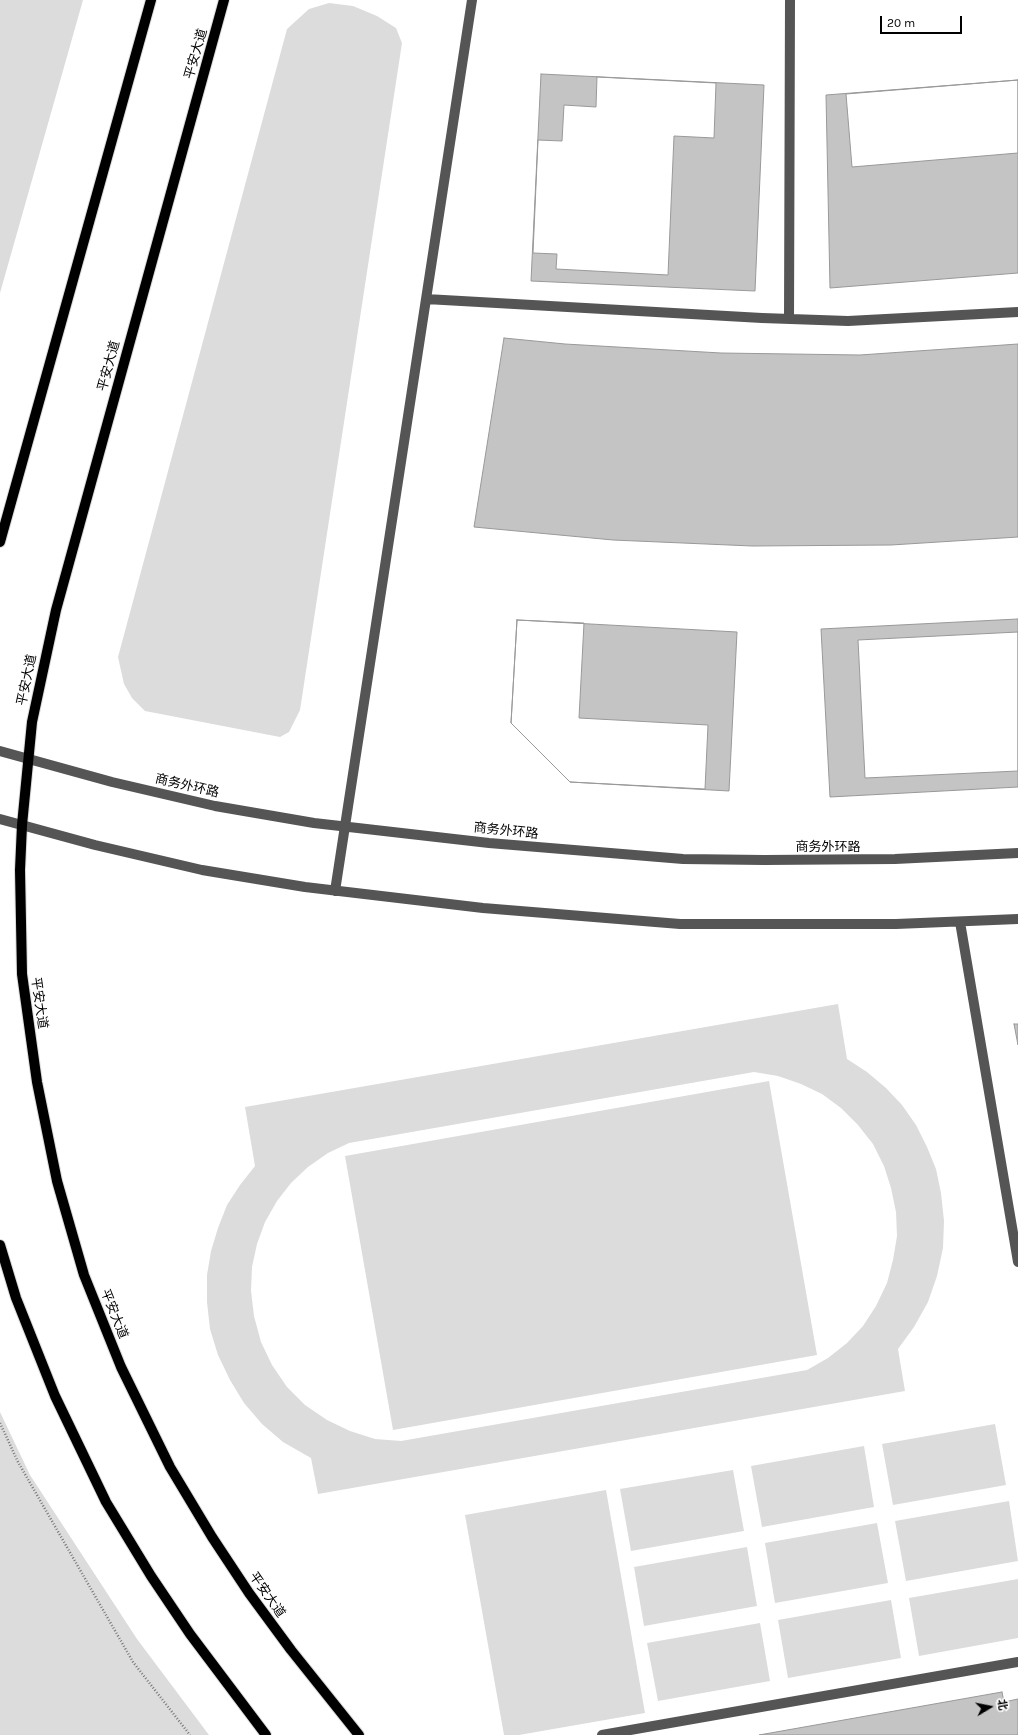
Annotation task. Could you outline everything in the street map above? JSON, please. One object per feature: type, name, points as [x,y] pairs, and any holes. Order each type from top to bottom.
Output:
[{"type":"main road","points":[[0,542],[151,0]]},
{"type":"main road","name":"平安大道","points":[[224,0],[56,610],[32,722],[22,825],[20,870],[22,974],[36,1074],[57,1182],[84,1275],[121,1367],[170,1467],[212,1537],[249,1593],[291,1650],[359,1735]]},
{"type":"main road","points":[[0,1245],[16,1298],[55,1396],[106,1502],[151,1576],[190,1634],[266,1735]]},
{"type":"street","points":[[335,891],[472,0]]},
{"type":"street","points":[[789,319],[790,0]]},
{"type":"street","points":[[426,299],[789,319],[848,320],[1018,312]]},
{"type":"street","name":"商务外环路","points":[[0,751],[112,782],[215,806],[345,827],[489,843],[683,859],[895,859],[1018,854]]},
{"type":"street","points":[[0,818],[95,845],[202,870],[335,891],[483,908],[680,924],[888,924],[1018,919]]},
{"type":"street","points":[[960,922],[1018,1262]]},
{"type":"street","points":[[602,1735],[1018,1662]]},
{"type":"path","points":[[0,1423],[18,1462],[133,1662],[190,1735]]},
{"type":"shaded area","points":[[0,0],[83,0],[0,293]]},
{"type":"shaded area","points":[[329,3],[353,6],[377,16],[396,28],[402,43],[300,710],[289,732],[280,737],[145,711],[132,698],[124,684],[118,657],[287,29],[309,9]]},
{"type":"shaded area","points":[[838,1004],[847,1059],[867,1072],[886,1088],[902,1105],[916,1125],[927,1147],[936,1169],[941,1193],[944,1221],[943,1248],[937,1276],[928,1302],[914,1327],[898,1349],[905,1391],[318,1494],[311,1458],[283,1442],[262,1424],[244,1403],[230,1380],[218,1355],[210,1329],[207,1302],[207,1275],[211,1251],[227,1205],[255,1166],[245,1107]],"holes":[[[754,1072],[778,1076],[801,1084],[822,1094],[841,1108],[858,1125],[873,1144],[884,1166],[891,1188],[896,1212],[897,1236],[893,1260],[887,1283],[876,1306],[863,1326],[847,1343],[828,1358],[807,1370],[401,1441],[375,1439],[350,1431],[327,1420],[305,1405],[287,1387],[272,1365],[261,1342],[254,1316],[251,1291],[252,1267],[257,1244],[265,1222],[277,1201],[291,1183],[308,1167],[328,1153],[349,1143]]]},
{"type":"shaded area","points":[[769,1081],[817,1355],[393,1430],[345,1156]]},
{"type":"shaded area","points":[[0,1412],[30,1475],[137,1639],[209,1735],[0,1735]]},
{"type":"shaded area","points":[[995,1424],[1006,1485],[893,1505],[882,1444]]},
{"type":"shaded area","points":[[864,1446],[874,1507],[762,1527],[751,1466]]},
{"type":"shaded area","points":[[733,1470],[744,1531],[631,1551],[620,1489]]},
{"type":"shaded area","points":[[606,1490],[645,1713],[519,1735],[504,1735],[465,1515]]},
{"type":"shaded area","points":[[1009,1501],[1018,1561],[906,1581],[895,1521]]},
{"type":"shaded area","points":[[877,1523],[888,1583],[775,1603],[765,1543]]},
{"type":"shaded area","points":[[747,1547],[757,1606],[644,1626],[634,1567]]},
{"type":"shaded area","points":[[1018,1579],[1018,1638],[919,1656],[909,1598]]},
{"type":"shaded area","points":[[891,1600],[901,1658],[788,1678],[778,1620]]},
{"type":"shaded area","points":[[760,1623],[770,1681],[658,1701],[647,1643]]},
{"type":"building","points":[[541,74],[764,85],[755,291],[531,281]]},
{"type":"building","points":[[597,77],[716,83],[714,138],[674,136],[668,275],[556,269],[557,254],[533,253],[538,140],[562,141],[564,105],[596,107]]},
{"type":"building","points":[[1018,80],[1018,153],[852,167],[846,94]]},
{"type":"building","points":[[1018,80],[1018,273],[830,288],[826,95]]},
{"type":"building","points":[[504,338],[565,344],[721,353],[860,355],[1018,344],[1018,537],[891,545],[752,546],[613,540],[474,527]]},
{"type":"building","points":[[1018,619],[1018,787],[830,797],[821,629]]},
{"type":"building","points":[[517,620],[584,623],[579,718],[708,725],[705,789],[570,782],[511,723]]},
{"type":"building","points":[[517,620],[737,632],[729,791],[570,782],[511,723]]},
{"type":"building","points":[[1018,632],[1018,771],[865,778],[858,640]]},
{"type":"building","points":[[1014,1024],[1018,1024],[1018,1045]]},
{"type":"building","points":[[1002,1692],[1004,1702],[1018,1699],[1018,1735],[759,1735]]}]
